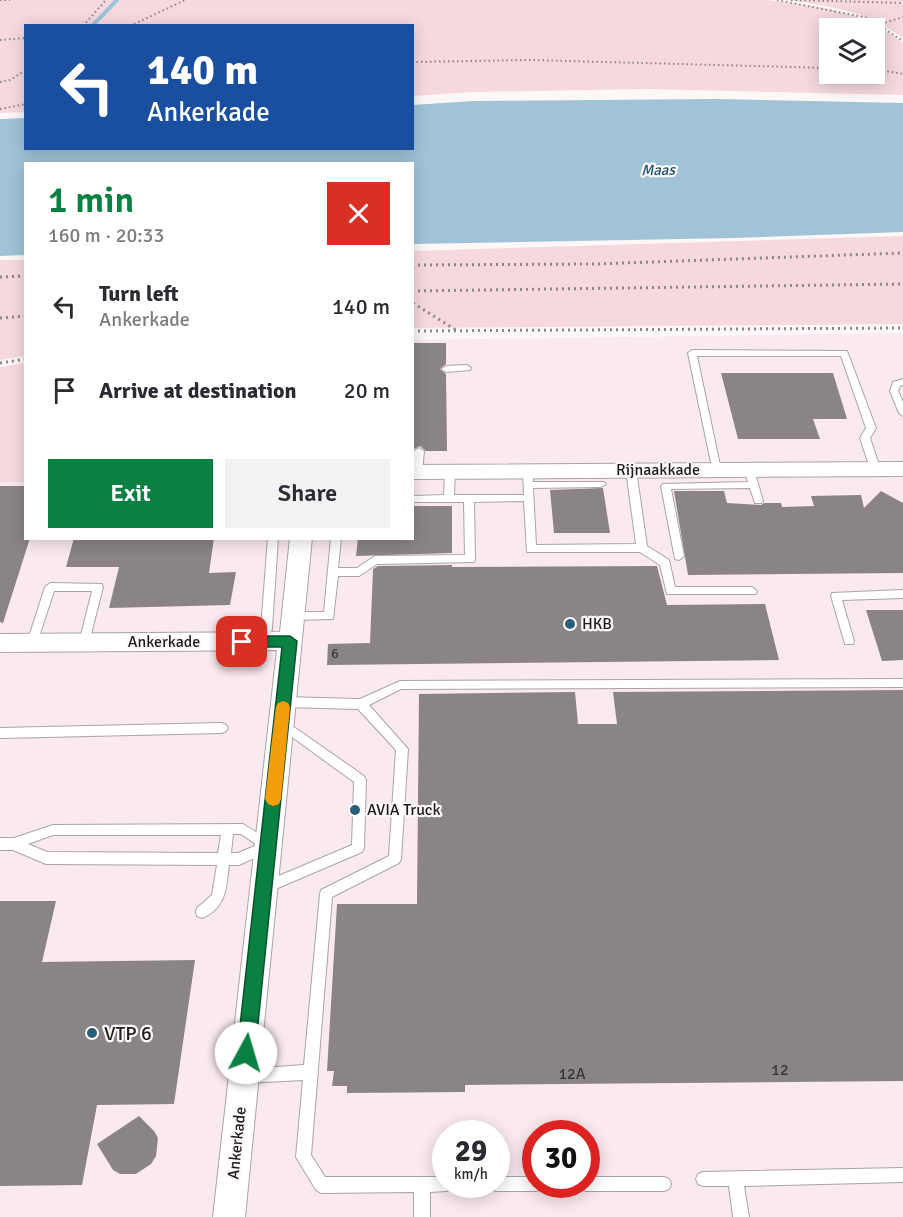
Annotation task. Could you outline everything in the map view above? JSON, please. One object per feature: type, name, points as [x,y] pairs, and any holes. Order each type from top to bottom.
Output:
[{"type":"street","name":"Rijnaakkade","points":[[416,465],[450,471],[528,478],[631,470],[716,470],[752,477],[875,468],[903,469]]},
{"type":"street","points":[[282,633],[301,540]]},
{"type":"street","name":"Ankerkade","points":[[0,643],[84,643],[282,633],[282,712],[229,1217]]},
{"type":"lane","points":[[716,470],[692,353],[844,353],[871,428],[865,438],[875,468]]},
{"type":"lane","points":[[446,369],[467,368]]},
{"type":"lane","points":[[903,382],[896,384],[894,391],[903,413]]},
{"type":"lane","points":[[631,470],[642,548]]},
{"type":"lane","points":[[449,499],[450,471]]},
{"type":"lane","points":[[679,556],[666,486],[752,477],[758,501]]},
{"type":"lane","points":[[601,484],[528,478],[531,549],[642,548],[665,563],[671,591],[752,591]]},
{"type":"lane","points":[[414,499],[529,498]]},
{"type":"lane","points":[[333,572],[359,572],[375,560],[470,559],[470,499]]},
{"type":"lane","points":[[273,540],[268,569],[269,617],[282,633],[329,616],[336,540]]},
{"type":"lane","points":[[32,643],[51,587],[98,587],[84,643]]},
{"type":"lane","points":[[849,641],[836,596],[903,594]]},
{"type":"lane","points":[[282,712],[361,704],[400,685],[903,682]]},
{"type":"lane","points":[[361,704],[402,749],[395,859],[326,894],[303,1157],[321,1185],[432,1184]]},
{"type":"lane","points":[[264,888],[358,848],[360,780],[282,712]]},
{"type":"lane","points":[[0,733],[222,729]]},
{"type":"lane","points":[[202,912],[218,898],[228,829]]},
{"type":"lane","points":[[0,844],[14,844],[53,830],[243,829],[268,846]]},
{"type":"lane","points":[[14,844],[46,858],[239,859],[268,846]]},
{"type":"lane","points":[[244,1076],[310,1072]]},
{"type":"lane","points":[[703,1179],[903,1175]]},
{"type":"lane","points":[[735,1178],[741,1217]]},
{"type":"lane","points":[[422,1184],[422,1217]]},
{"type":"lane","points":[[600,1184],[664,1184]]},
{"type":"path","points":[[0,0],[10,0]]},
{"type":"path","points":[[85,24],[105,0]]},
{"type":"path","points":[[134,24],[185,0]]},
{"type":"path","points":[[778,0],[903,3]]},
{"type":"path","points":[[778,0],[854,14],[863,18]]},
{"type":"path","points":[[797,3],[806,1]]},
{"type":"path","points":[[885,23],[903,17]]},
{"type":"path","points":[[885,28],[903,41]]},
{"type":"path","points":[[0,40],[24,38]]},
{"type":"path","points":[[414,62],[530,60],[819,68]]},
{"type":"path","points":[[0,82],[10,80],[24,71]]},
{"type":"path","points":[[885,71],[903,74]]},
{"type":"path","points":[[0,109],[24,104]]},
{"type":"path","points":[[414,266],[594,264],[903,253]]},
{"type":"path","points":[[0,277],[24,276]]},
{"type":"path","points":[[414,290],[903,284]]},
{"type":"path","points":[[414,303],[456,330]]},
{"type":"path","points":[[0,318],[24,316]]},
{"type":"path","points":[[414,331],[903,328]]},
{"type":"path","points":[[0,363],[24,359]]},
{"type":"shaded area","points":[[0,0],[766,0],[838,11],[860,18],[819,18],[819,84],[885,84],[885,30],[888,32],[903,43],[903,95],[645,89],[473,92],[414,96],[414,24],[24,24],[24,112],[0,113]]},
{"type":"shaded area","points":[[788,0],[903,0],[903,38],[885,27],[885,18],[867,18],[834,8]]},
{"type":"shaded area","points":[[903,236],[903,324],[414,328],[414,251]]},
{"type":"shaded area","points":[[0,260],[24,260],[24,356],[0,360]]},
{"type":"shaded area","points":[[903,333],[903,1217],[0,1217],[0,371],[24,371],[24,540],[414,540],[414,340]]},
{"type":"shaded area","points":[[24,363],[24,482],[0,482],[0,367]]},
{"type":"water","name":"Maas","points":[[715,99],[903,103],[903,232],[734,238],[414,244],[414,162],[24,162],[24,255],[0,256],[0,119],[24,118],[24,150],[414,150],[414,105],[473,101]]},
{"type":"building","points":[[414,343],[446,343],[446,364],[440,369],[446,374],[447,451],[426,451],[420,446],[414,449]]},
{"type":"building","points":[[721,373],[833,373],[847,419],[813,419],[820,439],[738,439]]},
{"type":"building","points":[[0,486],[24,486],[24,540],[29,540],[3,623],[0,622]]},
{"type":"building","points":[[603,488],[610,533],[554,533],[550,490]]},
{"type":"building","points":[[674,491],[724,491],[727,503],[761,505],[781,503],[782,507],[814,506],[811,496],[861,495],[864,508],[881,491],[903,503],[903,573],[688,575]]},
{"type":"building","points":[[414,506],[452,506],[452,553],[356,556],[358,540],[414,540]]},
{"type":"building","points":[[73,540],[214,540],[209,573],[236,572],[230,605],[109,608],[119,567],[66,567]]},
{"type":"building","name":"HKB","points":[[452,565],[452,567],[657,566],[667,605],[765,604],[779,660],[327,665],[328,644],[370,643],[373,569],[378,566]]},
{"type":"building","points":[[866,610],[903,610],[903,660],[882,661]]},
{"type":"building","points":[[903,690],[903,1081],[465,1085],[465,1092],[347,1093],[347,1086],[332,1086],[334,1071],[327,1071],[337,904],[417,904],[419,694],[575,692],[578,724],[617,724],[613,692]]},
{"type":"building","name":"VTP 6","points":[[0,901],[56,901],[42,962],[195,960],[174,1104],[97,1105],[82,1185],[0,1186]]},
{"type":"building","points":[[139,1116],[158,1138],[156,1156],[151,1164],[136,1174],[120,1174],[113,1170],[97,1144]]},
{"type":"waterway","points":[[94,24],[117,0]]},
{"type":"slow traffic","points":[[273,799],[283,707]]},
{"type":"place","name":"HKB","points":[[570,624]]},
{"type":"place","name":"AVIA Truck","points":[[355,810]]},
{"type":"place","name":"VTP 6","points":[[92,1033]]},
{"type":"route","points":[[242,642],[290,641],[246,1053]]}]
